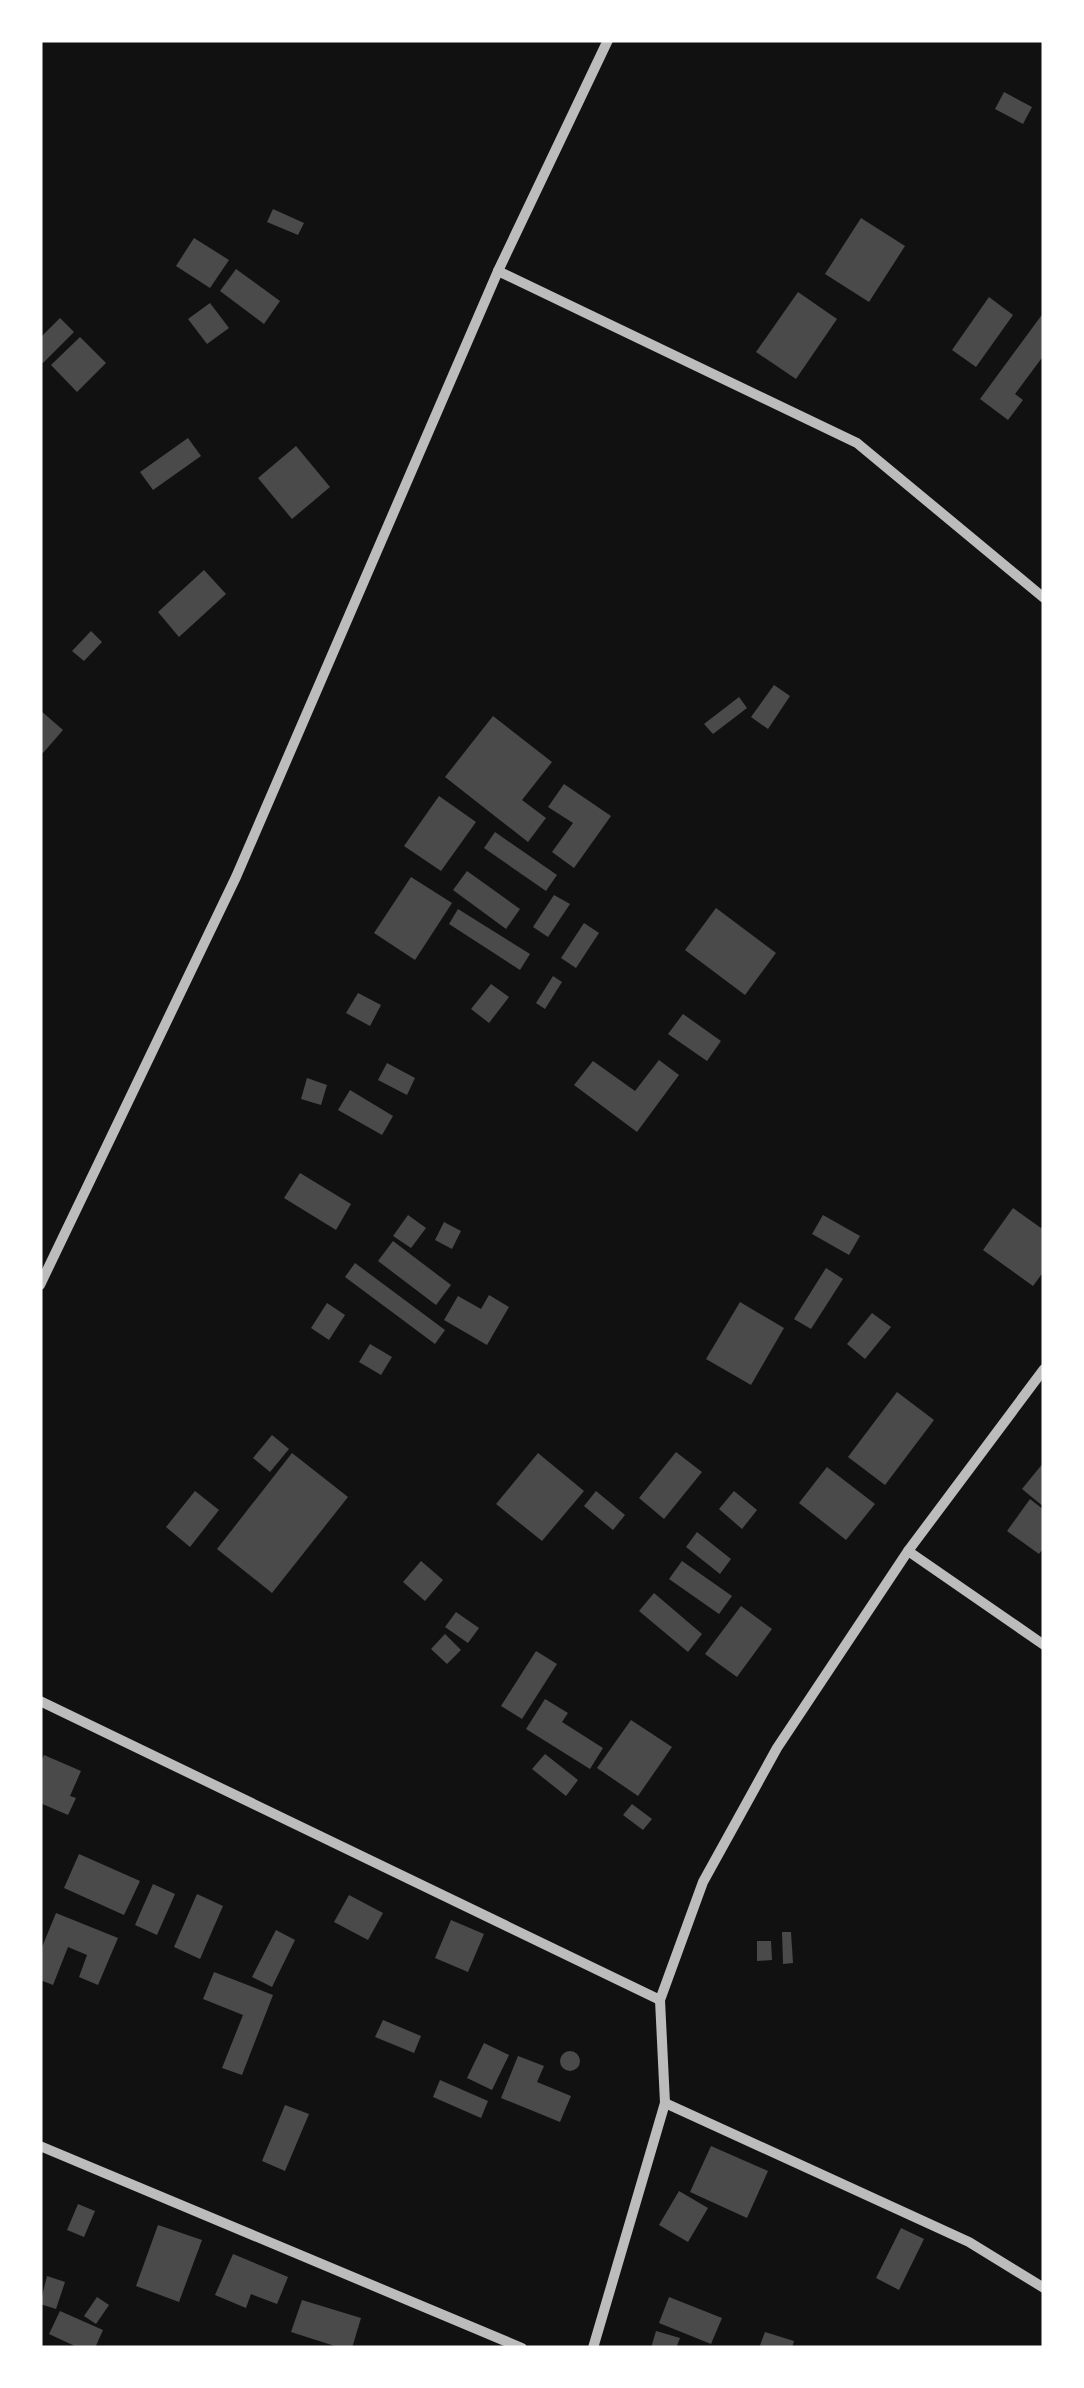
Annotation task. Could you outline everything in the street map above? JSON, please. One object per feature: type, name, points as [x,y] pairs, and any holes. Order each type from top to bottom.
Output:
[{"type":"street","points":[[40,1285],[236,877],[498,271],[608,40]]},
{"type":"street","points":[[498,271],[857,443],[1043,596]]},
{"type":"street","points":[[593,2348],[665,2103],[660,2000],[703,1882],[777,1748],[908,1551],[1044,1369]]},
{"type":"street","points":[[908,1551],[1044,1645]]},
{"type":"street","points":[[40,1701],[660,2000]]},
{"type":"street","points":[[665,2103],[969,2242],[1044,2288]]},
{"type":"street","points":[[40,2146],[522,2348]]},
{"type":"building","points":[[1004,92],[1032,107],[1023,124],[995,109]]},
{"type":"building","points":[[273,209],[304,223],[298,235],[267,222]]},
{"type":"building","points":[[861,218],[905,246],[869,302],[825,274]]},
{"type":"building","points":[[194,238],[229,260],[210,288],[176,266]]},
{"type":"building","points":[[236,269],[280,301],[264,324],[220,291]]},
{"type":"building","points":[[798,292],[837,319],[796,379],[756,352]]},
{"type":"building","points":[[989,297],[1013,315],[976,367],[952,350]]},
{"type":"building","points":[[210,303],[229,328],[207,344],[188,319]]},
{"type":"building","points":[[1044,312],[1044,355],[1015,394],[1023,400],[1008,420],[980,399]]},
{"type":"building","points":[[60,318],[74,332],[43,363],[40,338]]},
{"type":"building","points":[[80,337],[106,363],[77,392],[51,365]]},
{"type":"building","points":[[188,438],[201,456],[153,490],[140,472]]},
{"type":"building","points":[[296,446],[330,487],[292,519],[258,478]]},
{"type":"building","points":[[204,570],[226,594],[179,637],[158,612]]},
{"type":"building","points":[[91,631],[102,642],[84,661],[72,651]]},
{"type":"building","points":[[774,685],[790,696],[768,729],[751,717]]},
{"type":"building","points":[[739,697],[747,708],[713,734],[704,724]]},
{"type":"building","points":[[40,710],[63,730],[43,753],[40,750]]},
{"type":"building","points":[[493,716],[552,762],[522,800],[546,818],[528,842],[445,777]]},
{"type":"building","points":[[564,784],[611,816],[574,868],[552,852],[573,823],[548,807]]},
{"type":"building","points":[[439,796],[476,822],[441,871],[404,846]]},
{"type":"building","points":[[495,832],[557,875],[546,891],[484,848]]},
{"type":"building","points":[[467,871],[520,909],[506,929],[453,890]]},
{"type":"building","points":[[411,877],[452,903],[415,960],[374,933]]},
{"type":"building","points":[[554,895],[570,904],[548,937],[533,927]]},
{"type":"building","points":[[716,908],[776,953],[745,995],[685,950]]},
{"type":"building","points":[[458,909],[530,954],[520,970],[449,924]]},
{"type":"building","points":[[584,923],[599,933],[576,968],[561,958]]},
{"type":"building","points":[[553,976],[562,982],[545,1009],[536,1003]]},
{"type":"building","points":[[491,984],[509,997],[489,1023],[471,1009]]},
{"type":"building","points":[[358,993],[381,1005],[370,1026],[346,1013]]},
{"type":"building","points":[[683,1014],[721,1041],[707,1061],[668,1034]]},
{"type":"building","points":[[659,1060],[679,1075],[637,1132],[574,1085],[593,1061],[635,1091]]},
{"type":"building","points":[[387,1063],[415,1078],[407,1095],[378,1080]]},
{"type":"building","points":[[307,1078],[327,1085],[321,1105],[301,1099]]},
{"type":"building","points":[[350,1090],[393,1116],[382,1135],[338,1110]]},
{"type":"building","points":[[300,1173],[351,1204],[336,1230],[284,1198]]},
{"type":"building","points":[[1013,1208],[1041,1228],[1044,1224],[1044,1271],[1033,1286],[983,1250]]},
{"type":"building","points":[[408,1215],[426,1228],[411,1248],[393,1236]]},
{"type":"building","points":[[823,1215],[860,1236],[849,1255],[812,1234]]},
{"type":"building","points":[[444,1222],[461,1231],[452,1249],[435,1240]]},
{"type":"building","points":[[393,1241],[451,1285],[436,1305],[378,1261]]},
{"type":"building","points":[[355,1263],[445,1330],[435,1344],[345,1277]]},
{"type":"building","points":[[826,1268],[843,1279],[811,1329],[794,1319]]},
{"type":"building","points":[[489,1295],[509,1307],[487,1345],[444,1320],[458,1296],[481,1309]]},
{"type":"building","points":[[740,1302],[784,1328],[751,1385],[706,1359]]},
{"type":"building","points":[[327,1303],[345,1315],[329,1340],[311,1328]]},
{"type":"building","points":[[872,1313],[891,1327],[865,1359],[847,1344]]},
{"type":"building","points":[[370,1344],[392,1357],[381,1375],[359,1362]]},
{"type":"building","points":[[897,1392],[934,1420],[885,1485],[848,1457]]},
{"type":"building","points":[[272,1435],[289,1449],[270,1472],[253,1458]]},
{"type":"building","points":[[676,1452],[702,1472],[664,1519],[639,1498]]},
{"type":"building","points":[[292,1453],[348,1497],[272,1593],[217,1549]]},
{"type":"building","points":[[538,1453],[584,1491],[542,1541],[496,1504]]},
{"type":"building","points":[[1044,1462],[1044,1507],[1022,1489]]},
{"type":"building","points":[[827,1467],[875,1504],[846,1540],[799,1503]]},
{"type":"building","points":[[195,1491],[219,1510],[190,1547],[166,1527]]},
{"type":"building","points":[[596,1491],[625,1515],[613,1530],[584,1506]]},
{"type":"building","points":[[734,1491],[757,1510],[742,1529],[719,1509]]},
{"type":"building","points":[[1030,1499],[1044,1510],[1044,1547],[1039,1554],[1007,1531]]},
{"type":"building","points":[[697,1532],[731,1559],[720,1574],[686,1547]]},
{"type":"building","points":[[421,1561],[443,1580],[425,1601],[403,1582]]},
{"type":"building","points":[[682,1561],[732,1596],[719,1614],[669,1579]]},
{"type":"building","points":[[654,1593],[702,1634],[688,1652],[639,1611]]},
{"type":"building","points":[[741,1606],[772,1629],[737,1677],[705,1654]]},
{"type":"building","points":[[456,1612],[479,1628],[468,1643],[445,1627]]},
{"type":"building","points":[[445,1634],[461,1650],[447,1664],[431,1649]]},
{"type":"building","points":[[536,1651],[557,1664],[522,1719],[501,1706]]},
{"type":"building","points":[[545,1699],[568,1713],[562,1722],[603,1748],[590,1769],[526,1729]]},
{"type":"building","points":[[631,1720],[672,1747],[638,1796],[597,1768]]},
{"type":"building","points":[[545,1754],[578,1780],[566,1796],[532,1769]]},
{"type":"building","points":[[44,1755],[81,1771],[70,1796],[76,1798],[68,1815],[40,1803],[40,1764]]},
{"type":"building","points":[[632,1804],[652,1819],[643,1830],[623,1815]]},
{"type":"building","points":[[79,1854],[140,1881],[124,1915],[64,1888]]},
{"type":"building","points":[[153,1884],[175,1894],[157,1935],[135,1925]]},
{"type":"building","points":[[197,1894],[223,1906],[200,1959],[174,1947]]},
{"type":"building","points":[[349,1895],[383,1913],[368,1940],[334,1922]]},
{"type":"building","points":[[56,1913],[118,1938],[98,1985],[79,1977],[87,1955],[68,1947],[53,1985],[40,1980],[40,1952]]},
{"type":"building","points":[[451,1920],[484,1934],[468,1972],[435,1958]]},
{"type":"building","points":[[276,1930],[295,1940],[272,1987],[252,1977]]},
{"type":"building","points":[[782,1932],[791,1932],[793,1963],[783,1964]]},
{"type":"building","points":[[757,1941],[771,1941],[772,1960],[757,1961]]},
{"type":"building","points":[[214,1972],[273,1995],[242,2075],[222,2068],[243,2015],[203,1999]]},
{"type":"building","points":[[383,2020],[421,2036],[414,2053],[375,2037]]},
{"type":"building","points":[[484,2043],[509,2055],[492,2090],[467,2078]]},
{"type":"building","points":[[570,2051],[580,2061],[570,2071],[560,2061]]},
{"type":"building","points":[[518,2056],[544,2066],[537,2082],[571,2096],[560,2122],[501,2098]]},
{"type":"building","points":[[440,2080],[488,2101],[481,2118],[433,2097]]},
{"type":"building","points":[[285,2105],[309,2114],[285,2171],[262,2161]]},
{"type":"building","points":[[711,2146],[768,2171],[747,2218],[690,2192]]},
{"type":"building","points":[[679,2191],[708,2208],[688,2242],[659,2225]]},
{"type":"building","points":[[78,2204],[95,2211],[84,2237],[67,2230]]},
{"type":"building","points":[[158,2225],[202,2240],[179,2302],[136,2286]]},
{"type":"building","points":[[901,2228],[924,2239],[899,2290],[876,2278]]},
{"type":"building","points":[[233,2254],[288,2277],[277,2304],[251,2294],[246,2308],[215,2295]]},
{"type":"building","points":[[47,2276],[65,2282],[56,2309],[40,2304]]},
{"type":"building","points":[[97,2297],[109,2305],[96,2324],[84,2316]]},
{"type":"building","points":[[669,2297],[722,2318],[711,2344],[659,2323]]},
{"type":"building","points":[[302,2300],[361,2318],[352,2348],[291,2332]]},
{"type":"building","points":[[60,2311],[103,2330],[95,2348],[79,2348],[49,2334]]},
{"type":"building","points":[[656,2331],[680,2338],[676,2348],[651,2348]]},
{"type":"building","points":[[765,2332],[794,2341],[792,2348],[759,2348]]}]
